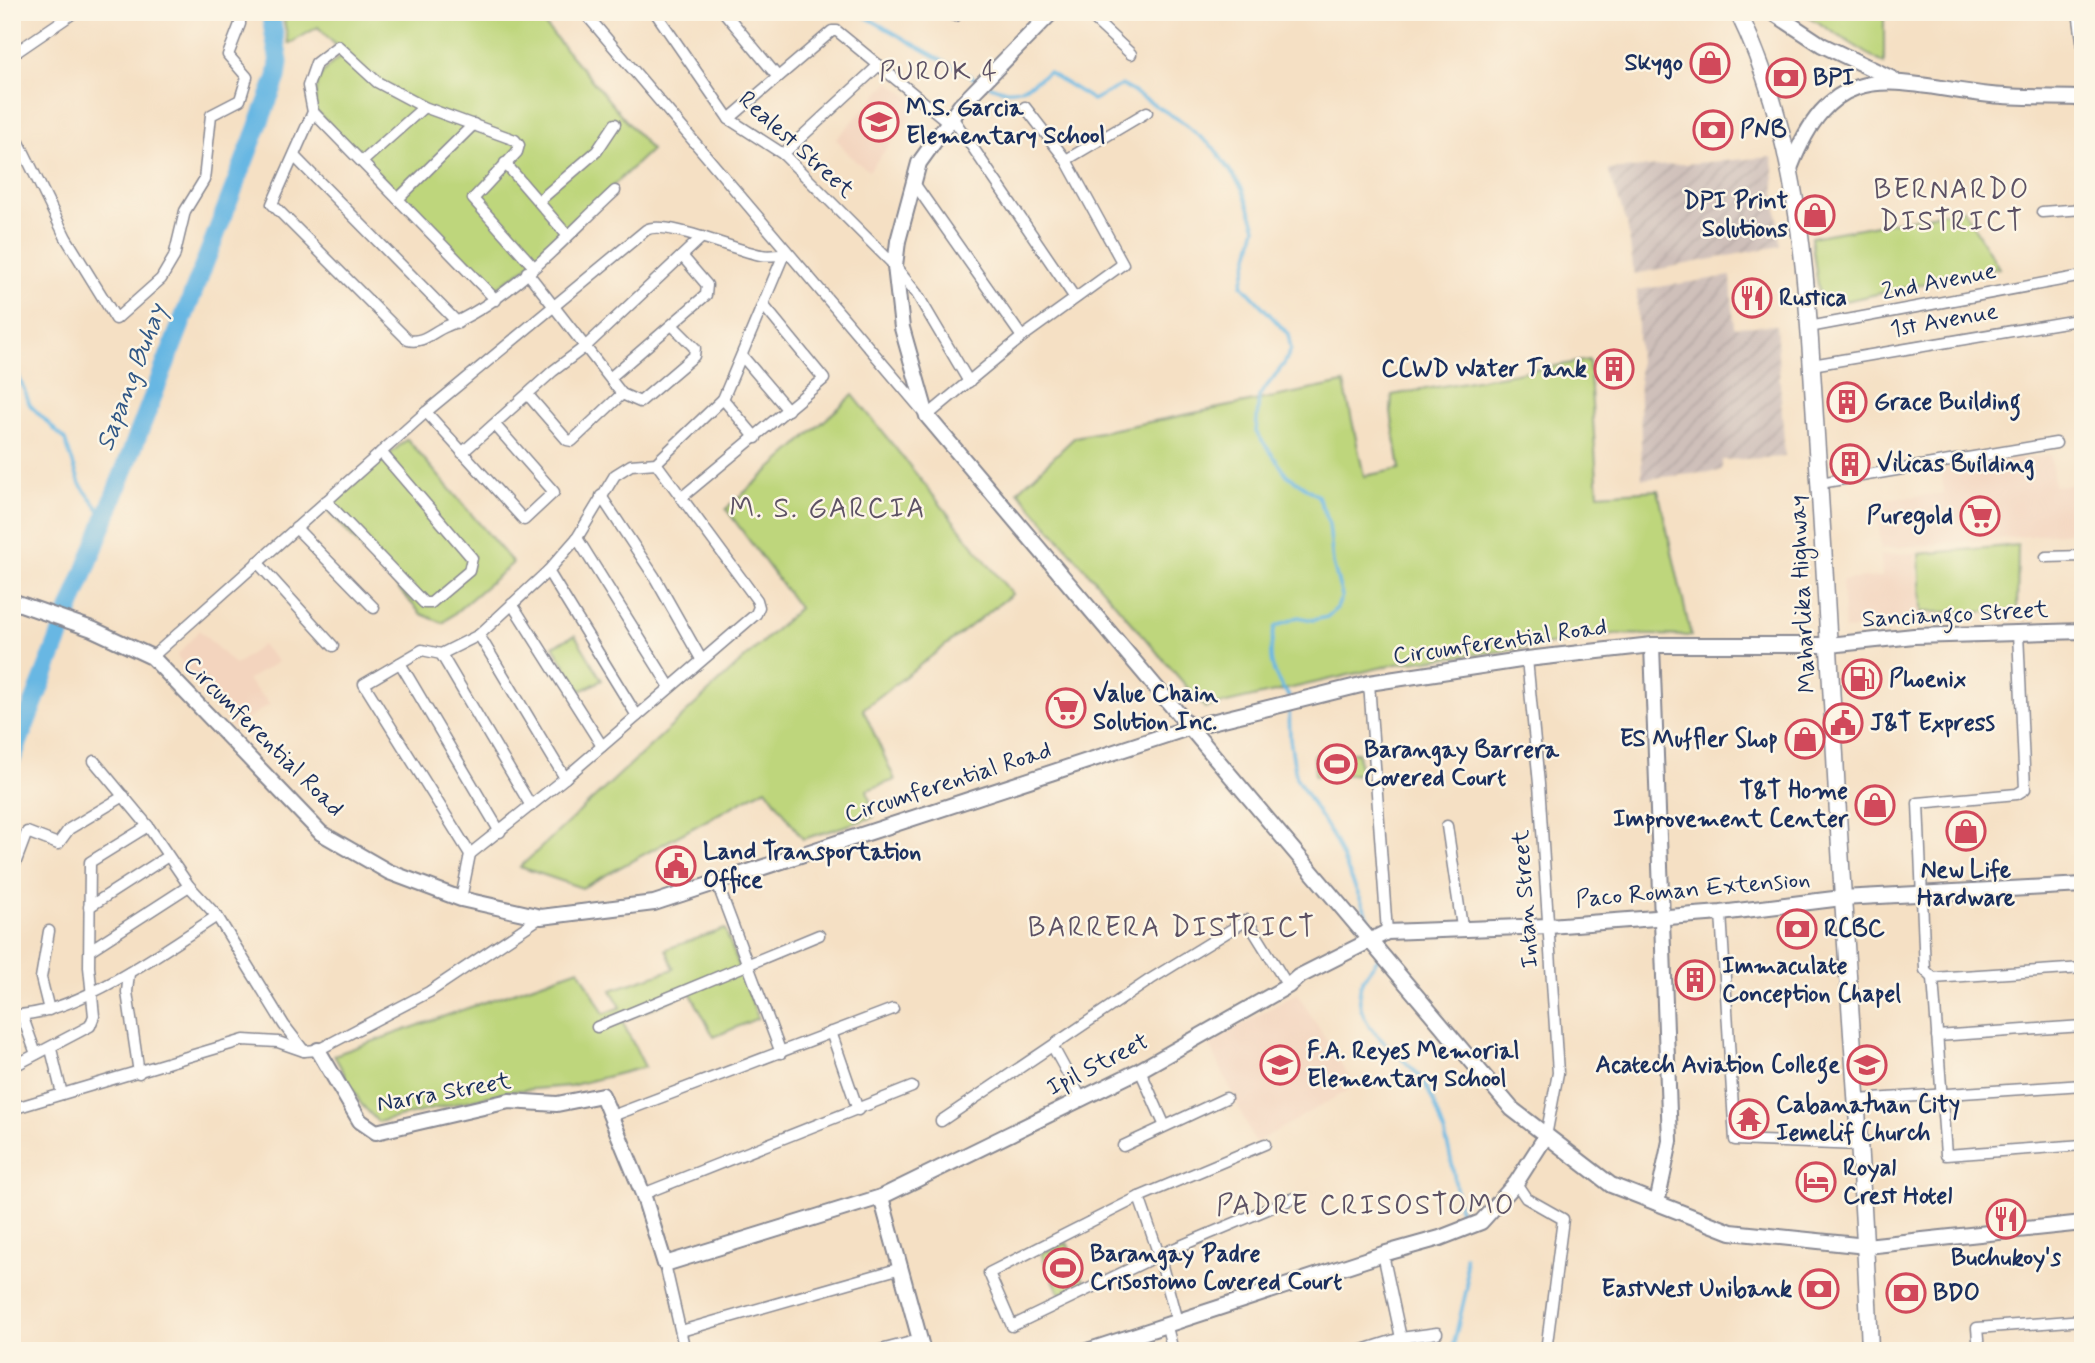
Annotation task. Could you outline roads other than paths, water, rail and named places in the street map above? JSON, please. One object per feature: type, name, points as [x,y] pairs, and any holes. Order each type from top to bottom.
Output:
[{"type":"main road","name":"Maharlika Highway","points":[[1738,12],[1766,82],[1791,166],[1805,268],[1821,484],[1842,898],[1860,1145],[1870,1351]]},
{"type":"street","points":[[12,55],[75,12]]},
{"type":"street","points":[[12,128],[66,237],[116,319],[161,279],[174,257],[185,211],[204,180],[211,115],[240,100],[247,77],[228,55],[240,24],[240,12]]},
{"type":"street","points":[[584,12],[786,255],[927,416],[1512,1109],[1611,1185],[1731,1233],[1866,1246],[2083,1223]]},
{"type":"street","name":"Realest Street","points":[[655,12],[729,119],[783,154],[895,266],[916,294],[969,382]]},
{"type":"street","points":[[724,12],[777,76]]},
{"type":"street","points":[[940,12],[956,16],[960,12]]},
{"type":"street","points":[[927,416],[902,328],[895,266],[898,242],[919,163],[950,120],[1052,12]]},
{"type":"street","points":[[1086,12],[1131,54]]},
{"type":"street","points":[[1772,12],[1822,45],[1898,81]]},
{"type":"street","points":[[2078,12],[2083,47]]},
{"type":"street","points":[[729,119],[832,31],[843,33],[879,65],[950,120],[1075,298]]},
{"type":"street","points":[[496,300],[313,112],[308,86],[316,63],[338,46],[377,82],[424,107],[515,140],[519,145],[517,152],[473,199],[530,269],[622,394],[640,402],[694,356],[695,348],[672,325]]},
{"type":"street","points":[[783,154],[879,65]]},
{"type":"street","points":[[1791,166],[1810,125],[1834,101],[1865,84],[1898,81],[1991,95],[2083,99]]},
{"type":"street","points":[[362,162],[424,107]]},
{"type":"street","points":[[927,416],[1023,337],[1123,264],[1066,160],[1025,107]]},
{"type":"street","points":[[313,112],[272,204],[408,340],[416,342],[458,323],[496,300],[615,191]]},
{"type":"street","points":[[1066,160],[1147,112]]},
{"type":"street","points":[[398,199],[474,124]]},
{"type":"street","points":[[540,200],[597,151],[615,124]]},
{"type":"street","points":[[294,156],[458,323]]},
{"type":"street","points":[[505,163],[540,200],[567,235]]},
{"type":"street","points":[[914,183],[1023,337]]},
{"type":"street","points":[[2042,212],[2083,209]]},
{"type":"street","points":[[152,657],[426,412],[651,227],[702,237],[763,256],[786,255]]},
{"type":"street","points":[[462,453],[586,346],[702,237]]},
{"type":"street","points":[[470,854],[364,684],[422,650],[441,654],[479,635],[548,571],[578,538],[615,475],[631,465],[656,463],[723,400],[786,255]]},
{"type":"street","points":[[611,377],[709,290],[683,257]]},
{"type":"street","name":"2nd Avenue","points":[[1809,327],[2077,277]]},
{"type":"street","points":[[681,498],[824,379],[823,373],[764,306]]},
{"type":"street","name":"1st Avenue","points":[[1812,365],[2083,319]]},
{"type":"street","points":[[743,357],[788,410]]},
{"type":"street","points":[[528,395],[566,440],[572,441],[622,394]]},
{"type":"street","points":[[723,400],[756,438]]},
{"type":"street","points":[[426,412],[520,518],[528,518],[554,492],[495,425]]},
{"type":"street","points":[[1821,484],[2056,443]]},
{"type":"street","points":[[326,501],[424,603],[431,603],[469,571],[472,558],[380,452]]},
{"type":"street","points":[[461,899],[470,854],[565,778],[756,614],[760,607],[656,463]]},
{"type":"street","points":[[601,496],[654,576],[701,659]]},
{"type":"street","points":[[296,527],[374,608]]},
{"type":"street","points":[[578,538],[670,687]]},
{"type":"street","points":[[2046,557],[2083,556]]},
{"type":"street","points":[[257,562],[333,646]]},
{"type":"street","points":[[548,571],[637,716]]},
{"type":"street","name":"Circumferential Road","points":[[12,601],[92,629],[152,657],[321,833],[389,872],[461,899],[541,917],[654,903],[1191,727],[1369,683],[1527,659],[1651,645],[1829,645]]},
{"type":"street","points":[[512,604],[602,746]]},
{"type":"street","name":"Sanciangco Street","points":[[1829,645],[1914,636],[2083,631]]},
{"type":"street","points":[[2018,633],[2025,789],[2017,794],[1918,803],[1925,970],[1933,978],[1946,1155],[2083,1145]]},
{"type":"street","points":[[479,635],[565,778]]},
{"type":"street","points":[[1651,645],[1670,1141],[1657,1203]]},
{"type":"street","points":[[441,654],[531,806]]},
{"type":"street","name":"Intan Street","points":[[1527,659],[1558,1073],[1546,1136]]},
{"type":"street","points":[[400,663],[500,832]]},
{"type":"street","points":[[1369,683],[1387,932]]},
{"type":"street","points":[[94,761],[148,825],[189,886],[217,916],[284,1025],[311,1050]]},
{"type":"street","points":[[12,872],[27,832],[58,844],[69,830],[124,796]]},
{"type":"street","points":[[12,1067],[51,1049],[90,1026],[94,1016],[90,950],[90,862],[148,825]]},
{"type":"street","points":[[1447,825],[1462,927]]},
{"type":"street","points":[[89,907],[168,856]]},
{"type":"street","points":[[716,883],[781,1053]]},
{"type":"street","name":"Paco Roman Extension","points":[[1549,926],[1721,913],[1842,898],[2083,885]]},
{"type":"street","points":[[90,950],[189,886]]},
{"type":"street","points":[[1721,913],[1733,1136],[1741,1142],[1860,1145]]},
{"type":"street","points":[[36,1054],[17,1015],[49,1010],[129,973],[217,916]]},
{"type":"street","points":[[12,1109],[244,1040],[278,1042],[311,1050],[429,992],[541,917]]},
{"type":"street","points":[[941,1121],[1151,979],[1247,920],[1288,986]]},
{"type":"street","name":"Ipil Street","points":[[665,1264],[881,1197],[1140,1070],[1367,939],[1387,932],[1462,927],[1549,926]]},
{"type":"street","points":[[49,931],[41,978],[49,1010]]},
{"type":"street","points":[[597,1027],[819,935]]},
{"type":"street","points":[[1933,978],[2083,968]]},
{"type":"street","points":[[129,973],[127,992],[139,1073]]},
{"type":"street","points":[[612,1116],[893,1009]]},
{"type":"street","points":[[1937,1036],[2083,1026]]},
{"type":"street","points":[[831,1032],[858,1110]]},
{"type":"street","points":[[1053,1047],[1082,1100]]},
{"type":"street","points":[[51,1049],[62,1094]]},
{"type":"street","name":"Narra Street","points":[[311,1050],[360,1121],[376,1132],[509,1101],[557,1104],[602,1095],[643,1194],[665,1264],[685,1351]]},
{"type":"street","points":[[1140,1070],[1164,1124]]},
{"type":"street","points":[[1857,1100],[2083,1085]]},
{"type":"street","points":[[643,1194],[912,1087]]},
{"type":"street","points":[[1123,1146],[1164,1124],[1226,1098]]},
{"type":"street","points":[[1087,1351],[1383,1254],[1440,1238],[1481,1222],[1516,1182],[1546,1136]]},
{"type":"street","points":[[1265,1144],[1139,1198],[989,1273],[1012,1326],[1159,1255],[1294,1198]]},
{"type":"street","points":[[1516,1182],[1526,1198],[1563,1219],[1546,1351]]},
{"type":"street","points":[[877,1351],[921,1345],[881,1197]]},
{"type":"street","points":[[1139,1198],[1159,1255],[1172,1324],[1173,1351]]},
{"type":"street","points":[[1383,1254],[1401,1338]]},
{"type":"street","points":[[681,1331],[901,1269]]},
{"type":"street","points":[[1979,1351],[1977,1328],[2083,1320]]},
{"type":"street","points":[[1360,1351],[1401,1338],[1437,1333]]},
{"type":"waterway","name":"Sapang Buhay","points":[[12,759],[277,77],[279,62],[270,12]]},
{"type":"waterway","points":[[857,12],[979,81]]},
{"type":"waterway","points":[[986,84],[1003,90],[1019,89],[1048,72],[1093,100],[1122,85],[1181,121],[1214,148],[1242,188],[1256,227],[1242,285],[1288,334],[1291,349],[1284,364],[1259,396],[1256,432],[1287,475],[1318,496],[1329,524],[1333,564],[1342,596],[1337,608],[1327,617],[1313,620],[1298,617],[1275,627],[1271,647],[1272,664],[1278,680],[1289,696]]},
{"type":"waterway","points":[[12,359],[30,405],[65,440],[80,484],[105,517]]},
{"type":"waterway","points":[[1289,708],[1290,739],[1296,777],[1335,841],[1373,928]]},
{"type":"waterway","points":[[1379,957],[1361,984],[1360,1001],[1364,1016],[1372,1029],[1419,1075],[1427,1088],[1449,1151],[1460,1217]]},
{"type":"waterway","points":[[1452,1351],[1467,1287],[1465,1257]]},
{"type":"place","name":"Skygo","points":[[1710,63]]},
{"type":"place","name":"BPI","points":[[1786,78]]},
{"type":"place","name":"M.S. Garcia Elementary School","points":[[879,122]]},
{"type":"place","name":"PNB","points":[[1713,130]]},
{"type":"place","name":"DPI Print Solutions","points":[[1815,215]]},
{"type":"place","name":"Rustica","points":[[1752,298]]},
{"type":"place","name":"CCWD Water Tank","points":[[1614,369]]},
{"type":"place","name":"Grace Building","points":[[1847,402]]},
{"type":"place","name":"Vilicas Building","points":[[1850,464]]},
{"type":"place","name":"Puregold","points":[[1980,516]]},
{"type":"place","name":"Phoenix","points":[[1862,679]]},
{"type":"place","name":"Value Chain Solution Inc.","points":[[1066,708]]},
{"type":"place","name":"J&T Express","points":[[1843,723]]},
{"type":"place","name":"ES Muffler Shop","points":[[1805,739]]},
{"type":"place","name":"Barangay Barrera Covered Court","points":[[1337,764]]},
{"type":"place","name":"T&T Home Improvement Center","points":[[1875,805]]},
{"type":"place","name":"New Life Hardware","points":[[1966,831]]},
{"type":"place","name":"Land Transportation Office","points":[[676,866]]},
{"type":"place","name":"RCBC","points":[[1797,929]]},
{"type":"place","name":"Immaculate Conception Chapel","points":[[1695,980]]},
{"type":"place","name":"F.A. Reyes Memorial Elementary School","points":[[1280,1065]]},
{"type":"place","name":"Acatech Aviation College","points":[[1867,1065]]},
{"type":"place","name":"Cabanatuan City Iemelif Church","points":[[1749,1119]]},
{"type":"place","name":"Royal Crest Hotel","points":[[1816,1182]]},
{"type":"place","name":"Buchukoy's","points":[[2006,1219]]},
{"type":"place","name":"Barangay Padre Crisostomo Covered Court","points":[[1063,1268]]},
{"type":"place","name":"EastWest Unibank","points":[[1819,1289]]},
{"type":"place","name":"BDO","points":[[1906,1293]]},
{"type":"district","name":"PUROK 4","points":[[939,73]]},
{"type":"district","name":"BERNARDO DISTRICT","points":[[1952,206]]},
{"type":"district","name":"M. S. GARCIA","points":[[828,509]]},
{"type":"district","name":"BARRERA DISTRICT","points":[[1172,928]]},
{"type":"district","name":"PADRE CRISOSTOMO","points":[[1366,1206]]}]
